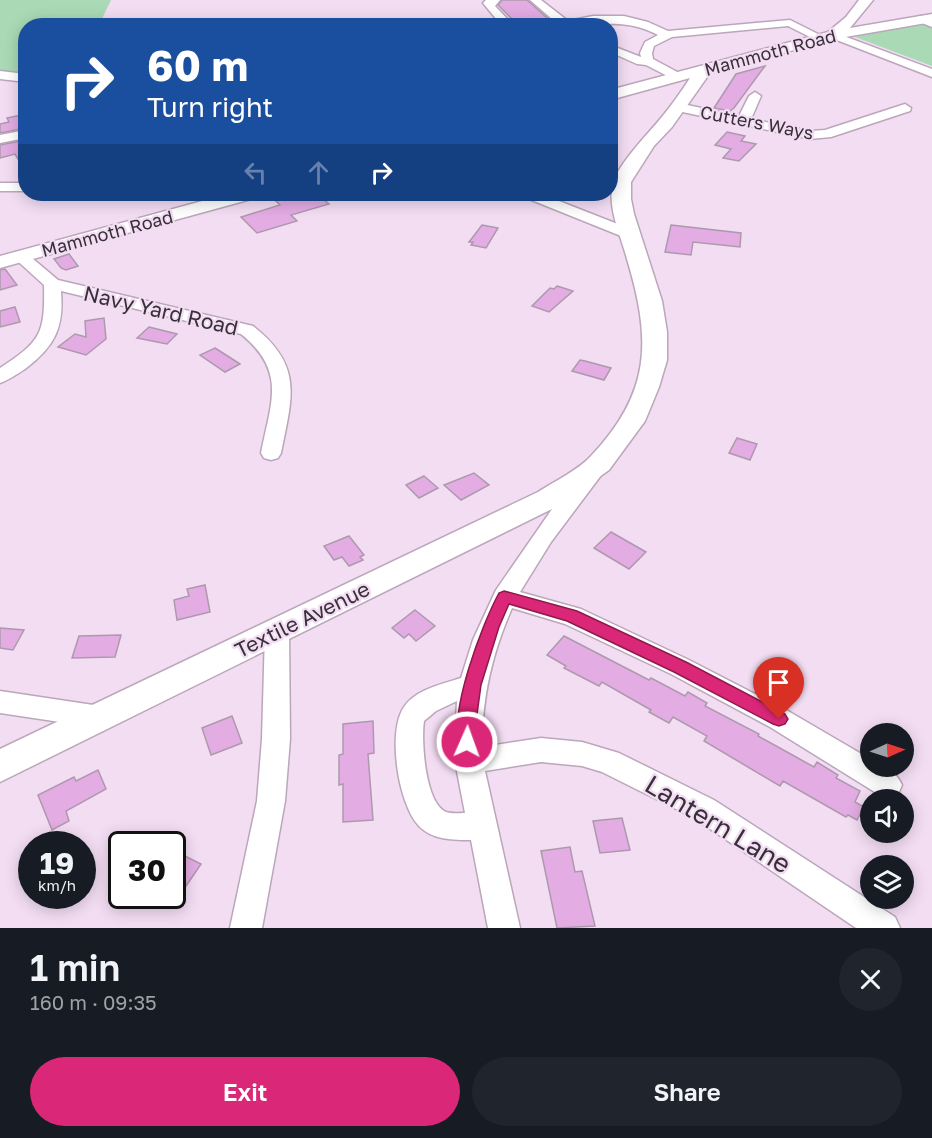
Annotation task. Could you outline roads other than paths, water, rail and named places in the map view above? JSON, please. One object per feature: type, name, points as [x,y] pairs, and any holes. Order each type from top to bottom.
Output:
[{"type":"main road","points":[[827,36],[851,20],[866,0]]},
{"type":"main road","name":"Mammoth Road","points":[[705,69],[827,36],[929,22]]},
{"type":"main road","name":"Textile Avenue","points":[[0,766],[548,499],[599,464],[632,421],[656,360],[656,332],[651,301],[621,199],[622,182],[647,143],[678,107],[684,82],[705,69]]},
{"type":"main road","points":[[618,93],[656,83],[680,84],[684,82]]},
{"type":"main road","name":"Mammoth Road","points":[[0,262],[222,201]]},
{"type":"street","points":[[495,0],[488,3],[501,18]]},
{"type":"street","points":[[536,0],[558,18]]},
{"type":"street","points":[[618,21],[642,23],[667,35]]},
{"type":"street","points":[[648,61],[646,53],[649,44],[667,35],[790,23],[932,73]]},
{"type":"street","points":[[618,51],[641,61],[648,61],[684,82]]},
{"type":"street","points":[[0,75],[18,77]]},
{"type":"street","points":[[743,122],[754,96]]},
{"type":"street","name":"Cutters Ways","points":[[678,107],[810,135],[826,134],[905,108]]},
{"type":"street","points":[[0,139],[18,136]]},
{"type":"street","points":[[0,187],[18,187]]},
{"type":"street","points":[[547,201],[632,235]]},
{"type":"street","name":"Navy Yard Road","points":[[20,256],[52,284],[247,330],[258,337],[274,355],[281,370],[281,394],[271,453]]},
{"type":"street","points":[[0,377],[30,356],[48,336],[53,321],[52,284]]},
{"type":"street","points":[[504,928],[469,760],[466,729],[473,685],[490,627],[504,597],[555,518],[599,464]]},
{"type":"street","points":[[504,597],[572,616],[680,667],[779,719],[888,785]]},
{"type":"street","points":[[246,928],[271,801],[276,738],[277,632]]},
{"type":"street","points":[[473,685],[418,707],[411,715],[410,724],[416,799],[440,824],[483,827]]},
{"type":"street","points":[[0,702],[100,717]]},
{"type":"street","name":"Lantern Lane","points":[[469,760],[541,750],[582,754],[609,762],[704,809],[884,928]]}]
